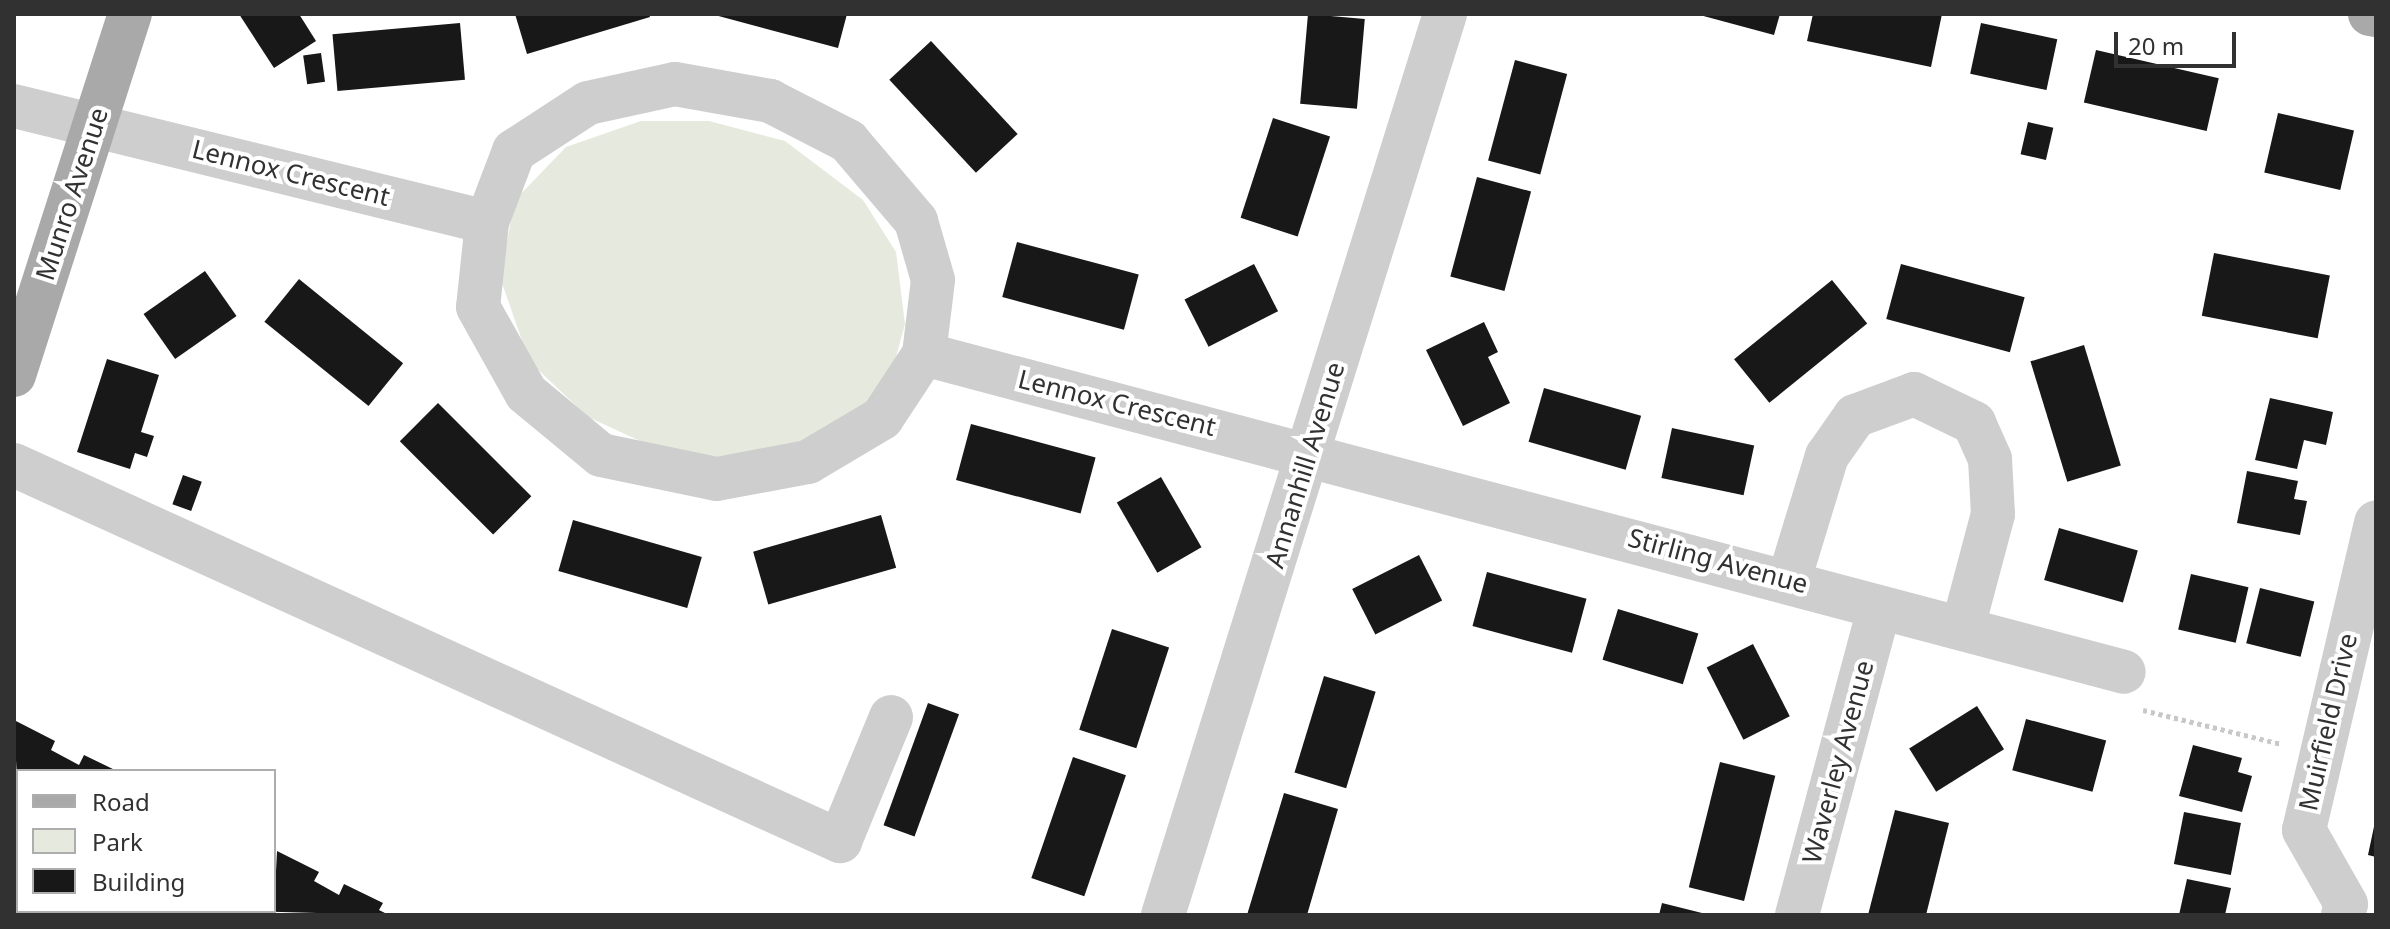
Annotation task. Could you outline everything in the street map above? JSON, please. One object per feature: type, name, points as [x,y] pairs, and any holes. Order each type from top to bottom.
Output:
[{"type":"main road","name":"Munro Avenue","points":[[14,375],[130,14]]},
{"type":"street","name":"Annanhill Avenue","points":[[1163,915],[1445,14]]},
{"type":"street","points":[[675,84],[770,101],[848,141],[916,221],[933,280],[924,354],[882,418],[808,462],[717,479],[601,455],[526,393],[478,307],[487,222],[514,151],[588,103],[675,84]]},
{"type":"street","name":"Lennox Crescent","points":[[14,106],[96,123],[487,222]]},
{"type":"street","name":"Lennox Crescent","points":[[924,354],[1310,451]]},
{"type":"street","points":[[1789,580],[1827,456],[1855,416],[1914,394],[1974,423],[1990,459],[1993,514],[1963,627]]},
{"type":"street","name":"Stirling Avenue","points":[[1310,451],[1789,580],[1879,608],[1963,627],[2124,672]]},
{"type":"street","points":[[14,465],[840,841],[891,717]]},
{"type":"street","name":"Muirfield Drive","points":[[2355,905],[2304,830],[2318,753],[2376,522]]},
{"type":"street","name":"Waverley Avenue","points":[[1797,915],[1879,608]]},
{"type":"path","points":[[2124,672],[2124,705],[2318,753]]},
{"type":"green space","points":[[641,121],[709,121],[785,141],[863,200],[896,252],[905,324],[890,379],[870,408],[809,443],[740,460],[664,452],[588,417],[529,361],[500,277],[515,200],[566,147]]},
{"type":"building","points":[[239,14],[299,14],[316,41],[274,68]]},
{"type":"building","points":[[515,14],[649,14],[650,17],[527,54]]},
{"type":"building","points":[[711,14],[847,14],[838,48]]},
{"type":"building","points":[[1308,14],[1365,19],[1357,109],[1300,104]]},
{"type":"building","points":[[1696,14],[1780,14],[1774,35]]},
{"type":"building","points":[[1813,14],[1942,14],[1931,67],[1807,41]]},
{"type":"building","points":[[460,23],[465,80],[337,91],[332,34]]},
{"type":"building","points":[[1981,23],[2057,39],[2046,90],[1970,74]]},
{"type":"building","points":[[931,41],[1018,134],[976,173],[889,80]]},
{"type":"building","points":[[2096,50],[2219,78],[2207,131],[2084,103]]},
{"type":"building","points":[[321,53],[325,82],[307,84],[303,56]]},
{"type":"building","points":[[1515,60],[1567,74],[1540,174],[1488,160]]},
{"type":"building","points":[[2278,113],[2354,131],[2340,190],[2264,172]]},
{"type":"building","points":[[1273,118],[1330,137],[1298,236],[1241,218]]},
{"type":"building","points":[[2028,122],[2053,128],[2046,160],[2021,154]]},
{"type":"building","points":[[1477,177],[1531,191],[1504,291],[1450,276]]},
{"type":"building","points":[[1017,242],[1139,275],[1124,330],[1002,297]]},
{"type":"building","points":[[2214,253],[2330,276],[2318,338],[2202,316]]},
{"type":"building","points":[[1254,264],[1278,311],[1209,347],[1185,299]]},
{"type":"building","points":[[1901,264],[2025,297],[2010,352],[1886,319]]},
{"type":"building","points":[[205,271],[237,316],[175,359],[144,314]]},
{"type":"building","points":[[299,279],[403,363],[369,406],[264,322]]},
{"type":"building","points":[[1832,280],[1867,324],[1769,403],[1734,359]]},
{"type":"building","points":[[1484,322],[1498,352],[1488,357],[1510,403],[1463,426],[1426,350]]},
{"type":"building","points":[[2084,345],[2121,465],[2067,482],[2030,361]]},
{"type":"building","points":[[107,359],[159,375],[141,432],[154,436],[147,457],[135,453],[130,469],[77,452]]},
{"type":"building","points":[[1544,388],[1641,416],[1626,470],[1529,442]]},
{"type":"building","points":[[2270,398],[2333,412],[2326,445],[2304,440],[2297,469],[2255,460]]},
{"type":"building","points":[[438,403],[531,496],[493,535],[400,441]]},
{"type":"building","points":[[971,424],[1096,457],[1081,513],[956,480]]},
{"type":"building","points":[[1672,428],[1754,445],[1744,495],[1661,478]]},
{"type":"building","points":[[2247,471],[2298,481],[2294,499],[2307,501],[2300,535],[2237,523]]},
{"type":"building","points":[[183,475],[202,482],[191,511],[172,504]]},
{"type":"building","points":[[1161,477],[1202,547],[1157,573],[1117,502]]},
{"type":"building","points":[[881,515],[896,568],[768,605],[753,552]]},
{"type":"building","points":[[573,520],[702,557],[687,608],[558,571]]},
{"type":"building","points":[[2059,528],[2138,551],[2123,603],[2044,580]]},
{"type":"building","points":[[1419,555],[1442,600],[1375,634],[1352,589]]},
{"type":"building","points":[[1487,572],[1586,599],[1572,653],[1473,626]]},
{"type":"building","points":[[2191,574],[2248,587],[2236,643],[2178,630]]},
{"type":"building","points":[[2260,588],[2314,602],[2301,657],[2246,643]]},
{"type":"building","points":[[1618,609],[1698,634],[1683,684],[1603,660]]},
{"type":"building","points":[[1112,629],[1169,648],[1136,748],[1079,730]]},
{"type":"building","points":[[1753,644],[1790,716],[1743,740],[1707,668]]},
{"type":"building","points":[[1324,676],[1376,692],[1346,788],[1294,773]]},
{"type":"building","points":[[928,703],[959,714],[915,836],[884,825]]},
{"type":"building","points":[[1977,706],[2004,749],[1936,792],[1909,748]]},
{"type":"building","points":[[2026,719],[2106,740],[2092,792],[2012,770]]},
{"type":"building","points":[[14,720],[55,741],[51,750],[79,765],[84,755],[113,769],[16,769]]},
{"type":"building","points":[[2193,745],[2242,758],[2238,772],[2252,776],[2242,812],[2179,796]]},
{"type":"building","points":[[1073,757],[1126,775],[1084,896],[1031,878]]},
{"type":"building","points":[[1720,762],[1775,776],[1744,901],[1689,887]]},
{"type":"building","points":[[1284,793],[1338,809],[1307,915],[1247,915]]},
{"type":"building","points":[[1895,810],[1949,823],[1926,915],[1868,915]]},
{"type":"building","points":[[2184,812],[2241,823],[2231,875],[2174,864]]},
{"type":"building","points":[[2376,822],[2376,857],[2368,855]]},
{"type":"building","points":[[277,851],[319,872],[314,881],[339,895],[344,884],[383,903],[379,910],[389,915],[276,912]]},
{"type":"building","points":[[2187,879],[2231,888],[2225,915],[2179,915]]},
{"type":"building","points":[[1662,903],[1706,914],[1659,915]]}]
